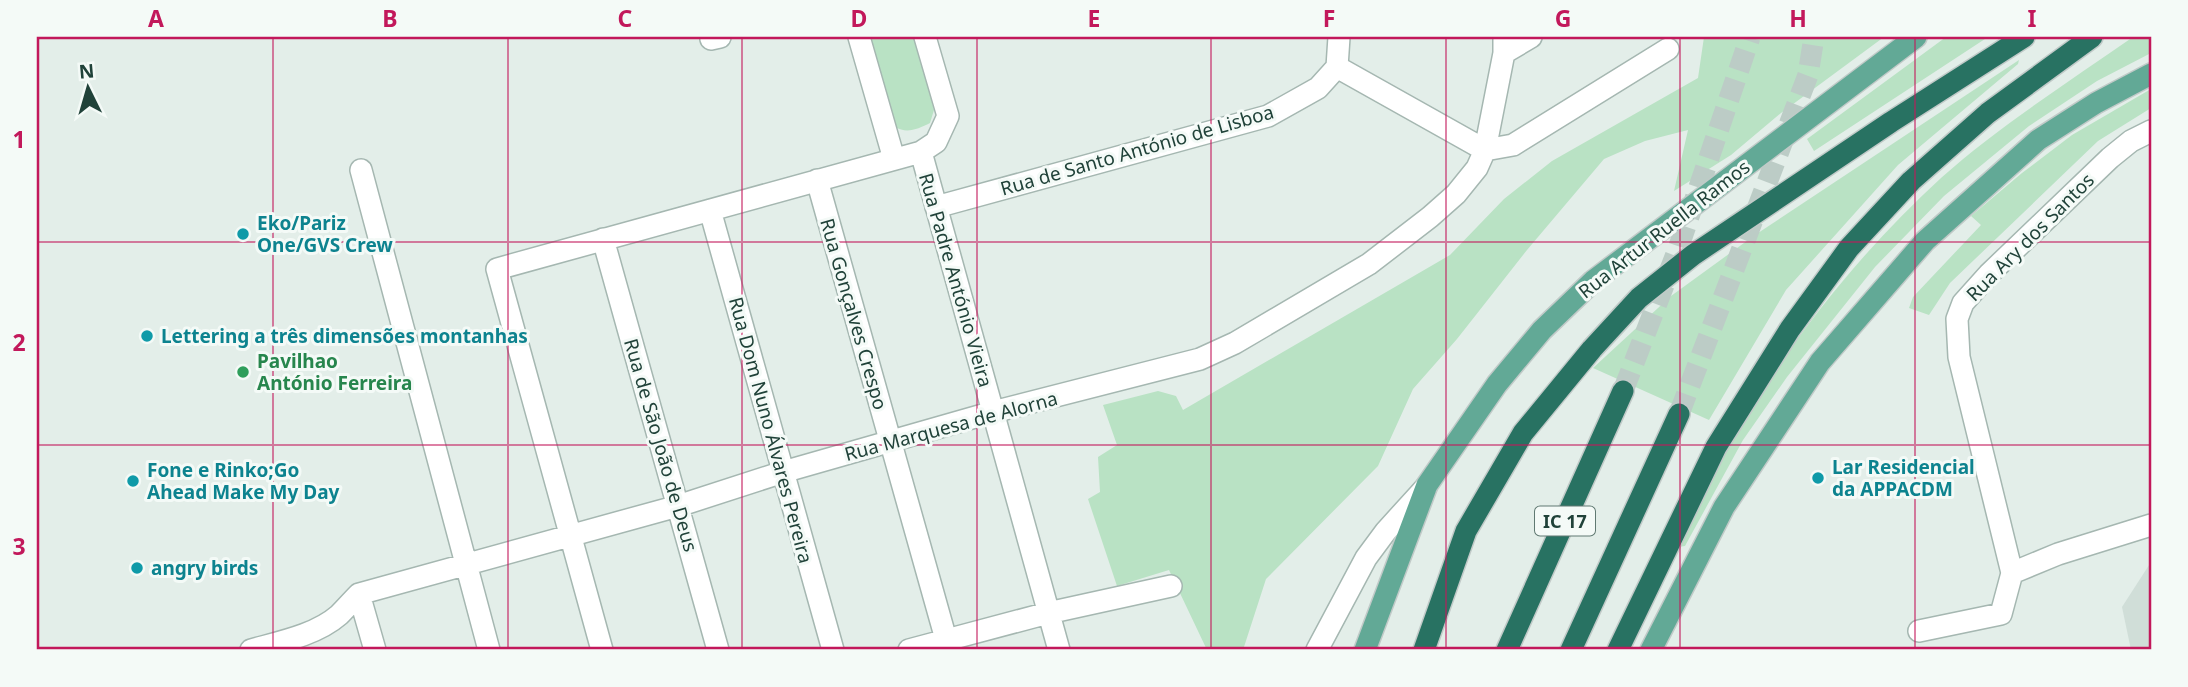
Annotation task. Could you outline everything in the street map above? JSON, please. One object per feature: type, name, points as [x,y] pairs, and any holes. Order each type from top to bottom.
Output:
[{"type":"highway","points":[[1424,650],[1466,531],[1523,433],[1592,349],[1640,298],[1693,255],[1891,122],[2024,37]]},
{"type":"highway","points":[[1618,650],[1716,447],[1790,329],[1849,248],[1911,181],[1978,122],[2092,37]]},
{"type":"highway","name":"IC 17","points":[[1507,650],[1623,391]]},
{"type":"highway","name":"IC 17","points":[[1571,650],[1679,414]]},
{"type":"main road","name":"Rua Artur Ruella Ramos","points":[[1365,650],[1427,485],[1497,384],[1542,330],[1593,281],[1916,37]]},
{"type":"main road","points":[[1651,650],[1724,507],[1820,362],[1925,241],[2038,140],[2096,103],[2151,74]]},
{"type":"street","points":[[859,37],[894,159]]},
{"type":"street","points":[[602,650],[498,269],[894,159],[928,147],[948,116],[925,37]]},
{"type":"street","points":[[1339,37],[1337,67],[1485,150],[1513,145],[1668,49]]},
{"type":"street","points":[[1504,45],[1531,37]]},
{"type":"street","name":"Rua Marquesa de Alorna","points":[[359,594],[678,506],[783,472],[993,412],[1200,359],[1263,328],[1369,264],[1430,217],[1463,185],[1477,168],[1485,150],[1504,45]]},
{"type":"street","name":"Rua de Santo António de Lisboa","points":[[936,207],[1268,116],[1318,88],[1337,67]]},
{"type":"street","name":"Rua Ary dos Santos","points":[[2012,573],[1959,357],[1956,331],[1959,311],[1989,274],[2110,158],[2131,141],[2151,131]]},
{"type":"street","name":"Rua Padre António Vieira","points":[[928,147],[936,207],[1059,650]]},
{"type":"street","points":[[361,170],[489,650]]},
{"type":"street","name":"Rua Gonçalves Crespo","points":[[817,180],[947,645]]},
{"type":"street","name":"Rua Dom Nuno Álvares Pereira","points":[[710,210],[833,650]]},
{"type":"street","name":"Rua de São João de Deus","points":[[603,239],[718,650]]},
{"type":"street","points":[[1317,650],[1366,558],[1427,485]]},
{"type":"street","points":[[1919,631],[2000,614],[2012,573],[2058,554],[2151,525]]},
{"type":"street","points":[[909,650],[947,645],[1048,613],[1171,586]]},
{"type":"street","points":[[251,650],[291,645],[338,616],[359,594]]},
{"type":"street","points":[[359,594],[375,650]]},
{"type":"shaded area","points":[[2151,562],[2151,650],[2131,650],[2122,607]]},
{"type":"green space","points":[[869,37],[915,37],[934,110],[930,123],[917,129],[895,127]]},
{"type":"green space","points":[[1704,37],[1884,37],[1781,113],[1731,155],[1674,191],[1688,130],[1645,141],[1604,159],[1413,389],[1378,466],[1266,579],[1243,650],[1207,650],[1169,570],[1117,586],[1088,499],[1100,492],[1098,457],[1117,445],[1103,405],[1158,391],[1176,396],[1183,410],[1450,255],[1504,199],[1552,161],[1698,78]]},
{"type":"green space","points":[[1946,37],[1988,37],[1814,151],[1807,139]]},
{"type":"green space","points":[[2133,37],[2151,37],[2151,53],[2097,81],[2029,126],[1944,196],[1875,267],[1787,377],[1743,440],[1685,546],[1678,547],[1718,465],[1754,403],[1801,334],[1854,268],[1911,207],[1963,159]]},
{"type":"green space","points":[[2019,60],[2018,64],[1898,165],[1786,290],[1709,420],[1593,368],[1671,296],[1755,235]]},
{"type":"green space","points":[[2151,89],[2151,108],[2098,141],[1950,283],[1929,315],[1909,308],[1913,297],[1981,225],[1971,216],[2072,135]]},
{"type":"tunnel","points":[[1623,391],[1678,249],[1750,37]]},
{"type":"tunnel","points":[[1679,414],[1808,75],[1814,37]]},
{"type":"place","name":"Eko/Pariz One/GVS Crew","points":[[243,234]]},
{"type":"place","name":"Lettering a três dimensões montanhas","points":[[147,336]]},
{"type":"place","name":"Pavilhao António Ferreira","points":[[243,372]]},
{"type":"place","name":"Lar Residencial da APPACDM","points":[[1818,478]]},
{"type":"place","name":"Fone e Rinko;Go Ahead Make My Day","points":[[133,481]]},
{"type":"place","name":"angry birds","points":[[137,568]]}]
